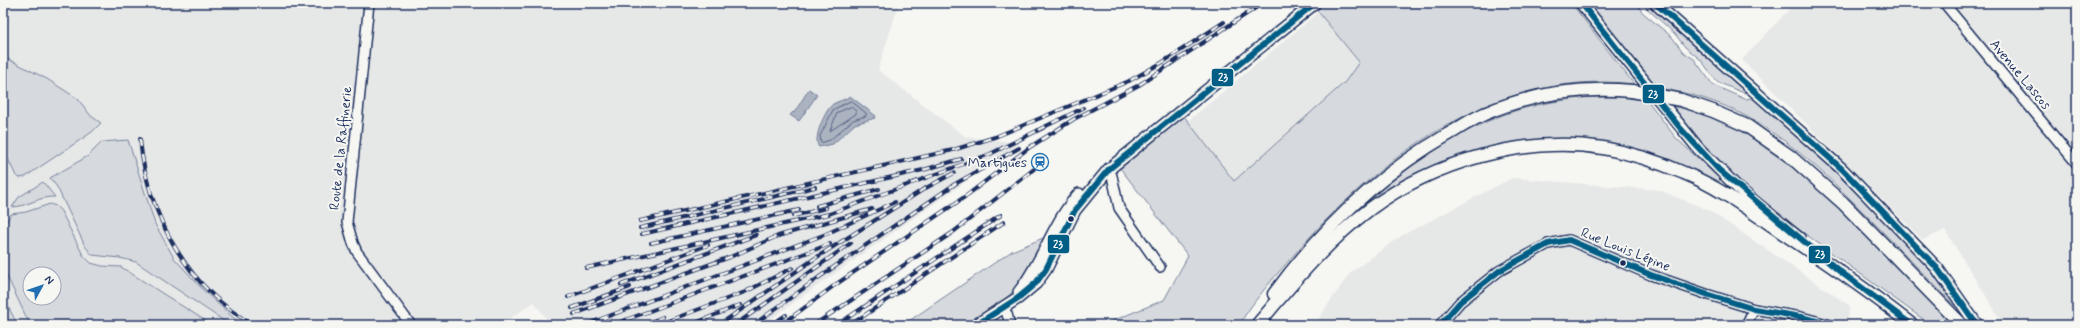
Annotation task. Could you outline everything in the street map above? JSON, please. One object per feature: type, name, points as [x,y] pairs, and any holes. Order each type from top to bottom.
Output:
[{"type":"main road","points":[[1256,325],[1295,266],[1328,228],[1388,175],[1434,143],[1483,114],[1523,100],[1552,94],[1585,90],[1632,91],[1681,100],[1714,111],[1746,126],[1792,157],[1844,204],[1962,325]]},
{"type":"main road","points":[[1256,325],[1319,255],[1353,222],[1404,188],[1448,166],[1484,155],[1527,148],[1556,146],[1602,148],[1657,163],[1686,173],[1739,203],[1838,270],[1912,325]]},
{"type":"street","name":"Route de la Raffinerie","points":[[369,3],[347,222],[353,243],[358,252],[411,325]]},
{"type":"street","points":[[976,325],[1030,289],[1041,277],[1073,214],[1109,169],[1315,3]]},
{"type":"street","points":[[1581,3],[1680,129],[1719,170],[1838,270]]},
{"type":"street","points":[[1655,3],[1842,169],[1937,268],[1977,325]]},
{"type":"street","name":"Avenue Lascos","points":[[1944,3],[2077,164]]},
{"type":"street","points":[[1109,169],[1119,208],[1160,267]]},
{"type":"street","name":"Rue Louis Lépine","points":[[1440,325],[1460,302],[1499,271],[1548,244],[1568,240],[1651,275],[1754,309],[1801,317],[1831,325]]},
{"type":"street","points":[[1003,308],[1009,317],[1010,325]]},
{"type":"street","points":[[1746,325],[1754,309]]},
{"type":"shaded area","points":[[3,3],[899,3],[878,70],[966,137],[1020,143],[762,325],[551,325],[534,302],[501,325],[3,325]]},
{"type":"shaded area","points":[[1324,3],[1571,3],[1634,84],[1585,83],[1537,90],[1492,104],[1448,124],[1407,150],[1368,180],[1332,214],[1267,286],[1239,325],[1102,325],[1164,300],[1188,256],[1120,168],[1184,116],[1234,181],[1345,82],[1359,62],[1316,9]]},
{"type":"shaded area","points":[[1586,3],[1637,3],[1642,12],[1672,37],[1683,52],[1694,59],[1713,85],[1745,99],[1753,98],[1820,157],[1927,266],[1957,306],[1956,307],[1826,176],[1773,133],[1734,110],[1714,102],[1683,93],[1652,87]]},
{"type":"shaded area","points":[[1641,3],[1646,3],[1748,92],[1744,93],[1717,82],[1701,60],[1685,47],[1675,34]]},
{"type":"shaded area","points":[[1795,3],[2077,3],[2077,325],[2004,325],[1945,230],[1923,240],[1742,60]]},
{"type":"shaded area","points":[[1319,12],[1359,62],[1345,82],[1234,181],[1188,121]]},
{"type":"shaded area","points":[[3,53],[8,59],[47,79],[78,99],[91,116],[101,123],[92,132],[25,177],[20,178],[16,176],[3,148]]},
{"type":"shaded area","points":[[1590,97],[1621,97],[1648,101],[1676,138],[1720,179],[1718,183],[1685,167],[1549,141],[1403,183],[1371,201],[1368,201],[1384,187],[1438,148],[1478,126],[1518,110],[1553,102]]},
{"type":"shaded area","points":[[1667,105],[1711,115],[1748,133],[1778,152],[1845,213],[1955,325],[1931,325],[1764,204],[1708,153]]},
{"type":"shaded area","points":[[128,140],[155,224],[174,258],[205,292],[236,320],[245,325],[230,325],[136,262],[120,258],[92,255],[85,246],[57,187],[50,178],[88,156],[102,142]]},
{"type":"shaded area","points":[[1512,178],[1659,190],[1710,211],[1850,306],[1847,325],[1314,325],[1350,273],[1401,236]]},
{"type":"shaded area","points":[[43,182],[55,197],[44,198],[17,207],[12,207],[19,197]]},
{"type":"shaded area","points":[[50,204],[56,206],[61,211],[83,255],[91,263],[102,266],[121,267],[212,325],[30,325],[3,268],[3,228],[11,214],[26,212]]},
{"type":"shaded area","points":[[1048,236],[1041,252],[1015,290],[997,306],[968,325],[903,325],[1012,251]]},
{"type":"shaded area","points":[[3,296],[17,324],[17,325],[3,325]]},
{"type":"water","points":[[809,89],[817,95],[799,121],[790,115],[793,112],[794,113]]},
{"type":"water","points":[[850,96],[876,116],[875,118],[855,124],[833,144],[819,147],[817,143],[818,132],[826,112],[833,104]]},
{"type":"railway","points":[[781,325],[835,285],[966,196],[1030,147],[1074,119],[1139,85],[1263,3]]},
{"type":"railway","points":[[640,221],[953,150],[995,137],[1129,81],[1163,62],[1224,22]]},
{"type":"railway","points":[[1038,130],[1083,108]]},
{"type":"railway","points":[[586,268],[829,214],[990,154],[1043,128]]},
{"type":"railway","points":[[140,139],[144,167],[151,194],[161,221],[174,246],[190,270],[209,291],[230,310],[254,325]]},
{"type":"railway","points":[[753,325],[818,278],[955,184],[1019,148]]},
{"type":"railway","points":[[642,234],[923,170],[961,159]]},
{"type":"railway","points":[[814,325],[952,233],[1034,169]]},
{"type":"railway","points":[[719,325],[814,259],[924,189],[954,173]]},
{"type":"railway","points":[[640,228],[815,187]]},
{"type":"railway","points":[[817,206],[879,189]]},
{"type":"railway","points":[[585,325],[826,234],[895,202]]},
{"type":"railway","points":[[793,216],[826,208]]},
{"type":"railway","points":[[574,314],[730,257],[778,236],[872,209]]},
{"type":"railway","points":[[651,243],[799,210]]},
{"type":"railway","points":[[837,325],[1001,215]]},
{"type":"railway","points":[[850,325],[1004,222]]},
{"type":"railway","points":[[621,285],[756,235]]},
{"type":"railway","points":[[735,325],[851,243]]},
{"type":"railway","points":[[612,325],[830,244]]},
{"type":"railway","points":[[568,297],[708,245]]},
{"type":"railway","points":[[657,325],[745,292],[792,268]]},
{"type":"railway","points":[[572,308],[630,287]]},
{"type":"railway","points":[[690,325],[740,305]]},
{"type":"railway","points":[[771,325],[786,315]]},
{"type":"railway","points":[[642,325],[663,317]]},
{"type":"transit line","name":"23","points":[[976,325],[1018,298],[1036,283],[1046,269],[1075,210],[1109,169],[1315,3]]},
{"type":"transit line","name":"23","points":[[1581,3],[1681,129],[1719,170],[1838,270],[1912,325]]},
{"type":"transit line","name":"23","points":[[1655,3],[1842,169],[1937,268],[1977,325]]},
{"type":"transit line","name":"23","points":[[1440,325],[1460,302],[1499,271],[1548,244],[1569,240],[1651,275],[1706,294],[1754,309],[1801,317],[1831,325]]},
{"type":"place","name":"Martigues","points":[[1040,162]]}]
